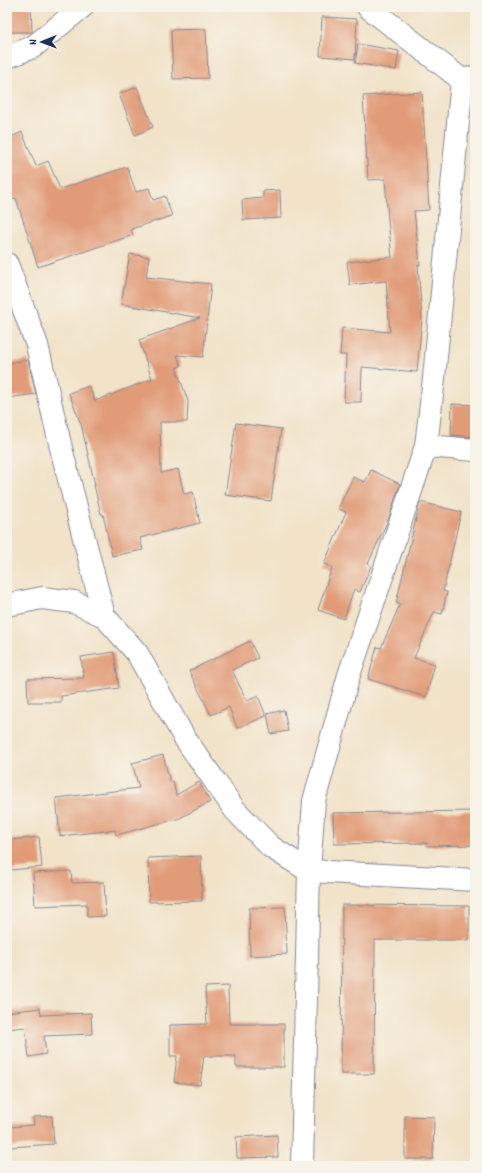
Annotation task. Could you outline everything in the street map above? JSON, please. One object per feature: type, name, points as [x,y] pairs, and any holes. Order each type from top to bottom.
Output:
[{"type":"street","points":[[7,57],[33,47],[82,7]]},
{"type":"street","points":[[302,1166],[309,872],[314,801],[349,675],[426,446],[468,78],[368,7]]},
{"type":"street","points":[[7,264],[37,345],[61,448],[104,616]]},
{"type":"street","points":[[426,446],[475,450]]},
{"type":"street","points":[[7,605],[42,598],[74,602],[104,616],[137,653],[184,737],[235,810],[271,847],[309,872],[475,880]]},
{"type":"building","points":[[7,7],[31,7],[32,32],[7,32]]},
{"type":"building","points":[[322,17],[357,19],[355,59],[320,56]]},
{"type":"building","points":[[206,29],[208,78],[173,79],[171,30]]},
{"type":"building","points":[[358,44],[399,51],[396,70],[355,63]]},
{"type":"building","points":[[137,87],[153,127],[135,135],[119,94]]},
{"type":"building","points":[[422,92],[429,210],[414,211],[420,265],[418,265],[422,318],[417,372],[362,367],[361,402],[344,402],[346,355],[340,355],[342,328],[390,332],[386,281],[350,285],[347,262],[392,257],[385,179],[368,180],[363,96]]},
{"type":"building","points":[[22,132],[36,166],[48,161],[60,189],[127,167],[136,192],[149,188],[153,200],[165,196],[172,216],[131,229],[133,235],[38,267],[16,198],[12,200],[7,188],[7,139]]},
{"type":"building","points":[[280,190],[281,218],[243,220],[242,200],[263,198],[263,191]]},
{"type":"building","points":[[130,254],[149,257],[146,277],[211,284],[203,357],[177,355],[181,366],[176,368],[188,401],[187,422],[160,422],[161,473],[178,469],[184,494],[193,492],[200,523],[140,538],[143,550],[112,556],[103,514],[101,514],[94,485],[81,424],[69,393],[89,386],[95,401],[152,379],[139,340],[200,318],[121,304]]},
{"type":"building","points":[[28,360],[36,394],[7,398],[7,363]]},
{"type":"building","points":[[452,404],[475,405],[475,437],[451,435]]},
{"type":"building","points":[[236,423],[281,429],[271,501],[225,495]]},
{"type":"building","points":[[371,470],[400,484],[388,520],[368,564],[371,566],[360,592],[354,589],[344,619],[318,610],[332,567],[324,564],[346,512],[338,509],[353,477],[365,482]]},
{"type":"building","points":[[420,502],[461,512],[443,591],[447,592],[442,614],[434,612],[414,658],[435,664],[426,697],[368,679],[377,647],[381,648],[400,604],[396,603]]},
{"type":"building","points":[[250,641],[258,658],[232,670],[247,701],[258,696],[266,716],[237,728],[229,707],[211,715],[189,671]]},
{"type":"building","points":[[114,652],[119,688],[61,696],[61,702],[28,702],[27,679],[84,678],[81,657]]},
{"type":"building","points":[[284,710],[288,731],[271,734],[267,714]]},
{"type":"building","points":[[163,755],[170,782],[173,781],[176,795],[199,782],[210,802],[180,818],[116,835],[115,830],[60,836],[56,798],[139,788],[132,763]]},
{"type":"building","points":[[475,811],[475,845],[427,846],[427,843],[334,844],[333,813]]},
{"type":"building","points":[[39,837],[42,867],[11,870],[9,840]]},
{"type":"building","points":[[201,856],[202,901],[149,902],[148,858]]},
{"type":"building","points":[[71,871],[72,883],[104,882],[106,916],[87,917],[87,904],[35,906],[33,873]]},
{"type":"building","points":[[342,905],[469,906],[469,940],[375,940],[374,1074],[341,1074]]},
{"type":"building","points":[[285,907],[287,954],[250,956],[249,908]]},
{"type":"building","points":[[228,986],[229,1024],[284,1024],[284,1067],[236,1067],[236,1056],[204,1056],[200,1085],[174,1082],[177,1056],[170,1056],[170,1025],[207,1024],[205,987]]},
{"type":"building","points":[[40,1008],[41,1015],[91,1013],[92,1034],[44,1036],[46,1054],[29,1057],[25,1027],[7,1029],[7,1012]]},
{"type":"building","points":[[52,1116],[54,1144],[10,1147],[9,1127],[34,1125],[33,1117]]},
{"type":"building","points":[[405,1116],[434,1117],[433,1159],[405,1159]]},
{"type":"building","points":[[277,1135],[278,1157],[237,1158],[236,1137]]}]
